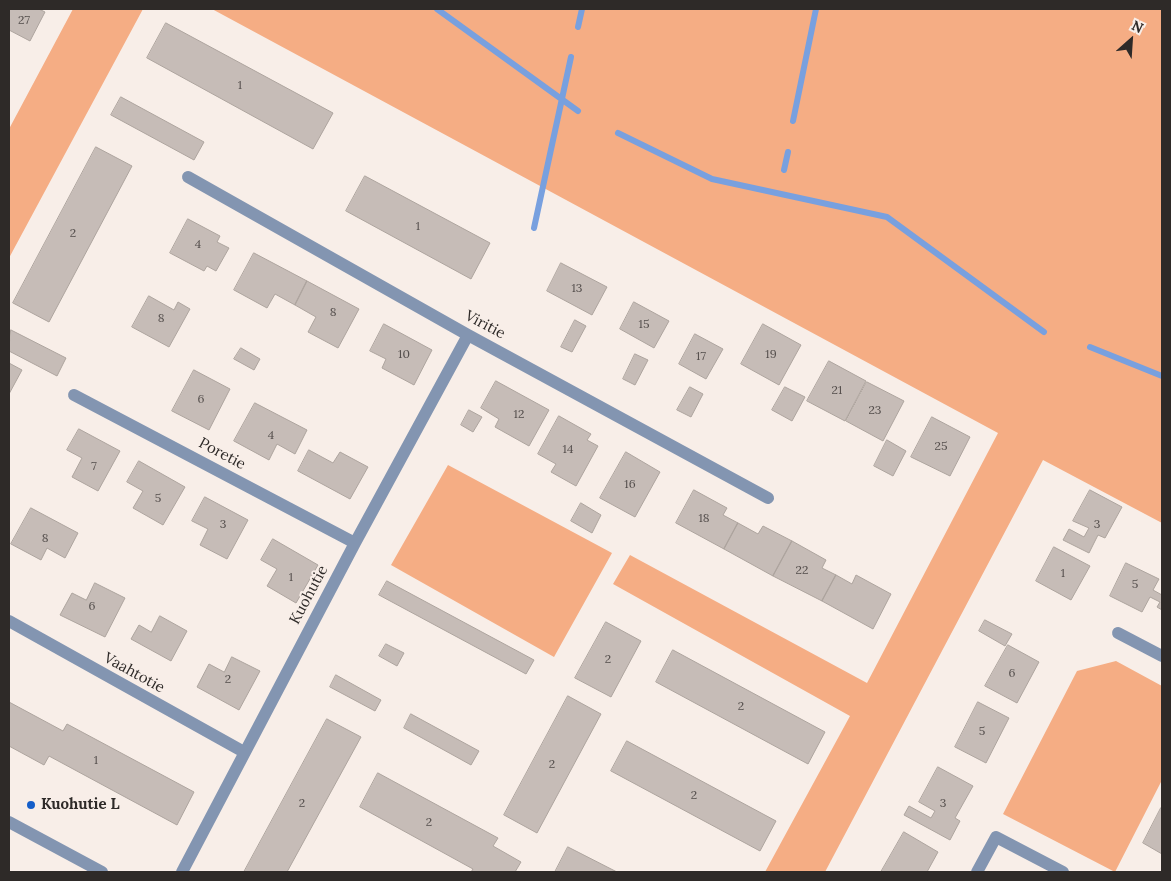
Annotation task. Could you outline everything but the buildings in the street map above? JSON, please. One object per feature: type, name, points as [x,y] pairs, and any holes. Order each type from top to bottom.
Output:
[{"type":"street","name":"Viritie","points":[[188,177],[468,335],[768,498]]},
{"type":"street","name":"Kuohutie","points":[[182,872],[355,543],[468,335]]},
{"type":"street","name":"Poretie","points":[[74,394],[355,543]]},
{"type":"street","name":"Vaahtotie","points":[[9,621],[244,752]]},
{"type":"street","points":[[1118,633],[1162,656]]},
{"type":"street","points":[[9,822],[102,872]]},
{"type":"street","points":[[977,872],[996,837],[1063,872]]},
{"type":"shaded area","points":[[73,9],[143,9],[9,258],[9,129]]},
{"type":"shaded area","points":[[212,9],[1162,9],[1162,523],[1043,460],[825,872],[765,872],[850,716],[613,584],[630,555],[867,683],[998,433]]},
{"type":"shaded area","points":[[448,465],[612,553],[554,657],[391,565]]},
{"type":"shaded area","points":[[1116,661],[1162,686],[1162,780],[1115,872],[1003,814],[1077,671]]},
{"type":"waterway","points":[[437,9],[578,111]]},
{"type":"waterway","points":[[578,27],[582,9]]},
{"type":"waterway","points":[[793,121],[816,9]]},
{"type":"waterway","points":[[534,228],[571,57]]},
{"type":"waterway","points":[[618,133],[712,179],[887,217],[1044,332]]},
{"type":"waterway","points":[[784,170],[788,152]]},
{"type":"waterway","points":[[1090,347],[1162,376]]},
{"type":"place","name":"Kuohutie L","points":[[31,805]]}]
